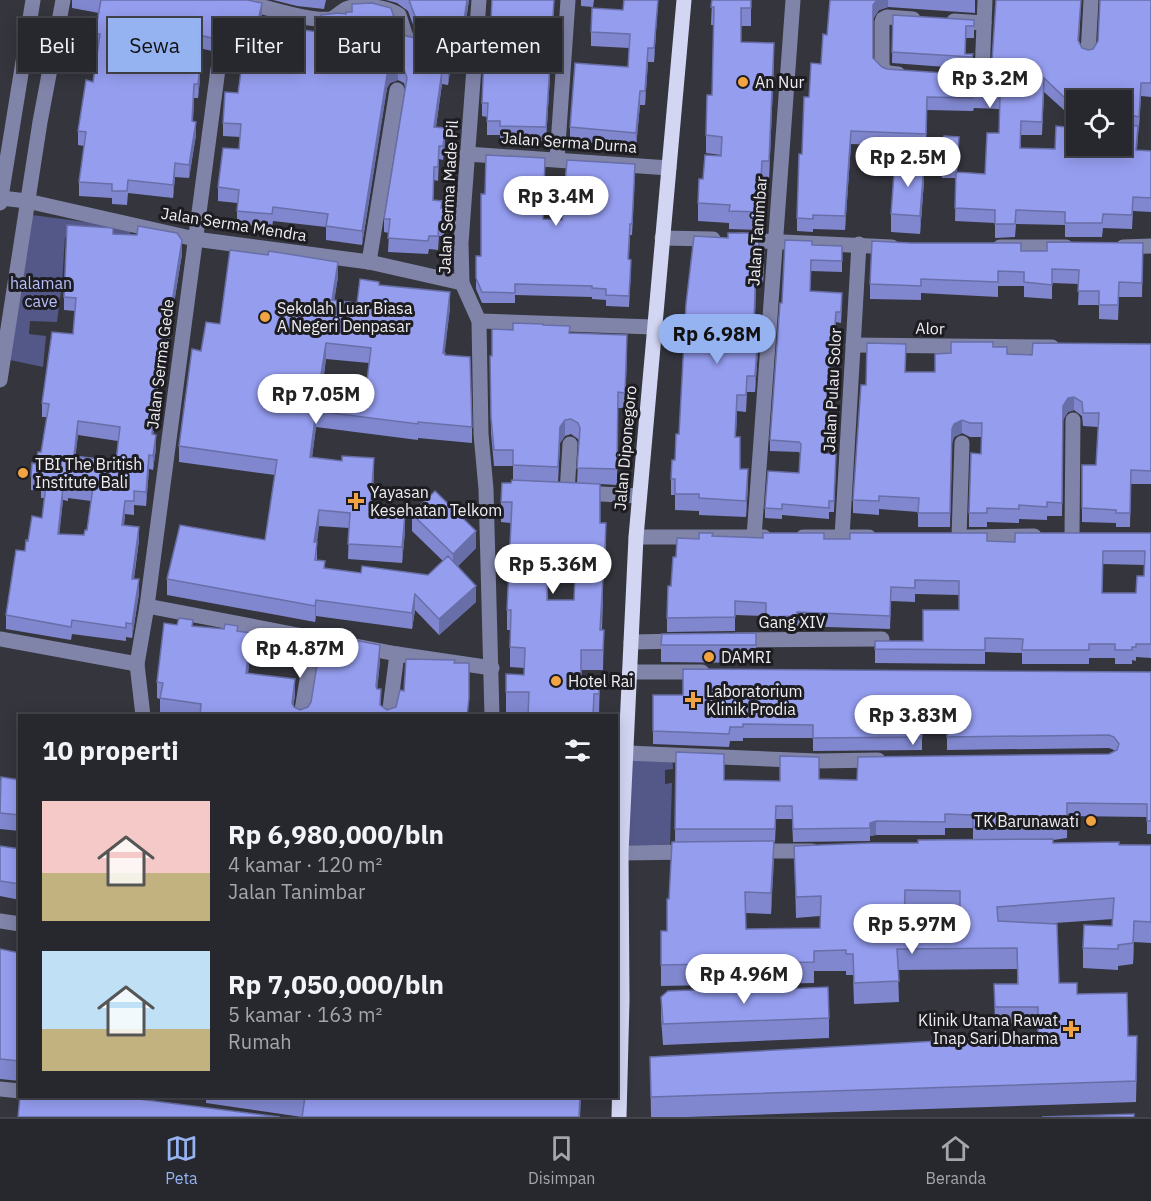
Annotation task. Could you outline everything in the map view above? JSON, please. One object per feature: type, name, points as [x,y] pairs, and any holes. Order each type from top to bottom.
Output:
[{"type":"main road","name":"Jalan Diponegoro","points":[[619,1117],[621,853],[636,537],[684,0]]},
{"type":"street","points":[[1,201],[5,139],[33,0]]},
{"type":"street","points":[[0,380],[27,201],[63,0]]},
{"type":"street","points":[[230,0],[316,19],[333,19],[344,10],[357,6],[393,11],[399,15],[406,37],[415,42]]},
{"type":"street","name":"Jalan Serma Made Pil","points":[[478,18],[479,0]]},
{"type":"street","points":[[557,159],[568,0]]},
{"type":"street","name":"Jalan Tanimbar","points":[[754,537],[793,0]]},
{"type":"street","points":[[952,78],[973,79],[979,78],[982,74],[986,0]]},
{"type":"street","points":[[1088,54],[1091,0]]},
{"type":"street","points":[[909,75],[888,74],[882,68],[883,18],[984,23]]},
{"type":"street","name":"Jalan Serma Gede","points":[[143,714],[137,664],[147,606],[218,72]]},
{"type":"street","name":"Jalan Serma Made Pil","points":[[473,72],[461,243],[462,283],[479,321],[481,434],[491,489],[492,714]]},
{"type":"street","points":[[369,262],[397,90]]},
{"type":"street","name":"Jalan Serma Durna","points":[[467,154],[669,168]]},
{"type":"street","name":"Jalan Serma Mendra","points":[[1,201],[27,201],[195,238],[369,262],[462,283]]},
{"type":"street","points":[[662,238],[774,240],[904,247]]},
{"type":"street","name":"Jalan Pulau Solor","points":[[842,537],[859,244]]},
{"type":"street","points":[[1107,247],[1151,246]]},
{"type":"street","points":[[983,248],[1084,247]]},
{"type":"street","points":[[479,321],[654,327]]},
{"type":"street","name":"Alor","points":[[852,345],[1067,347]]},
{"type":"street","points":[[962,444],[953,537],[1066,535],[1073,420]]},
{"type":"street","points":[[570,444],[561,492],[639,496]]},
{"type":"street","points":[[636,537],[889,537]]},
{"type":"street","points":[[147,606],[397,654],[492,669]]},
{"type":"street","points":[[301,714],[314,638]]},
{"type":"street","points":[[0,639],[137,664]]},
{"type":"street","name":"Gang XIV","points":[[721,640],[882,639]]},
{"type":"street","points":[[631,642],[698,641]]},
{"type":"street","points":[[389,714],[397,654]]},
{"type":"street","points":[[630,672],[712,672]]},
{"type":"street","points":[[626,753],[817,760],[897,760]]},
{"type":"street","points":[[737,852],[829,850]]},
{"type":"street","points":[[621,853],[702,852]]},
{"type":"street","points":[[0,921],[18,924]]},
{"type":"street","points":[[0,1089],[18,1091]]},
{"type":"green space","name":"halaman cave","points":[[32,215],[131,228],[129,246],[117,239],[65,237],[57,322],[30,321],[29,334],[46,336],[43,367],[10,360]]},
{"type":"green space","points":[[626,745],[672,748],[673,769],[665,770],[665,784],[672,783],[670,845],[625,845]]},
{"type":"building","points":[[101,0],[247,0],[262,3],[259,17],[265,18],[213,18],[212,38],[201,35],[201,18],[108,18],[108,72],[199,72],[198,84],[194,84],[192,121],[196,122],[189,165],[175,163],[173,185],[128,180],[127,191],[112,191],[112,184],[79,182],[86,132],[78,131],[86,80],[93,82],[96,72],[100,34],[96,33],[96,28]]},
{"type":"building","points":[[409,0],[467,0],[464,18],[416,18]]},
{"type":"building","points":[[492,0],[554,0],[553,18],[491,18]]},
{"type":"building","points":[[624,0],[658,0],[654,48],[648,48],[645,91],[640,91],[636,133],[570,127],[575,63],[628,67],[630,34],[591,32],[592,8],[623,10]]},
{"type":"building","points":[[712,0],[751,0],[751,8],[741,8],[741,42],[774,43],[769,161],[762,161],[759,212],[729,211],[730,205],[698,203],[699,179],[703,179],[705,155],[721,156],[722,137],[706,135],[707,95],[712,95],[714,7],[711,7]]},
{"type":"building","points":[[830,0],[877,0],[873,5],[873,58],[882,67],[972,75],[981,74],[987,70],[992,61],[996,0],[1081,0],[1078,40],[1082,48],[1088,50],[1093,49],[1098,41],[1100,0],[1151,0],[1151,83],[1141,83],[1139,117],[1132,115],[1132,90],[1066,90],[1066,98],[1044,78],[1042,122],[1021,121],[1020,148],[1055,149],[1056,126],[1066,127],[1066,156],[1132,156],[1132,126],[1138,126],[1136,150],[1151,151],[1151,198],[1133,197],[1132,215],[1103,214],[1102,223],[1065,223],[1065,212],[1016,210],[1015,224],[995,224],[995,210],[955,208],[956,172],[985,174],[987,133],[999,133],[1000,96],[974,94],[973,98],[927,97],[926,134],[851,131],[845,216],[813,215],[813,219],[797,218],[804,97],[809,97],[811,63],[821,64],[823,34],[827,35]]},
{"type":"building","points":[[372,3],[391,8],[394,18],[320,18],[321,15],[352,12],[352,4]]},
{"type":"building","points":[[893,15],[974,20],[974,26],[966,26],[965,54],[973,54],[972,57],[892,52]]},
{"type":"building","points":[[304,30],[316,32],[316,72],[389,72],[362,231],[326,226],[328,214],[273,207],[272,214],[237,211],[239,190],[218,187],[223,148],[239,149],[241,124],[223,123],[225,92],[238,93],[241,72],[304,72]]},
{"type":"building","points":[[403,33],[415,38],[415,72],[442,72],[434,127],[445,128],[443,146],[439,146],[438,167],[434,167],[433,200],[442,201],[441,208],[445,208],[444,223],[439,222],[438,236],[429,236],[428,241],[388,238],[390,219],[384,219],[407,78],[404,69]]},
{"type":"building","points":[[483,72],[549,72],[546,127],[500,126],[500,121],[487,121],[488,103],[482,103]]},
{"type":"building","points":[[944,136],[959,137],[957,167],[942,166]]},
{"type":"building","points":[[486,155],[545,158],[543,219],[562,220],[567,160],[635,164],[628,259],[631,260],[629,296],[606,295],[606,289],[592,288],[592,286],[515,284],[515,293],[482,292],[476,278],[476,256],[481,256],[481,194],[485,194]]},
{"type":"building","points":[[895,161],[924,163],[920,216],[891,214]]},
{"type":"building","points":[[67,225],[113,228],[113,234],[137,235],[138,226],[177,233],[182,240],[168,343],[160,342],[152,434],[156,435],[153,456],[149,455],[146,492],[134,491],[134,501],[125,501],[122,525],[139,527],[132,579],[139,579],[132,624],[126,623],[126,628],[72,620],[71,627],[6,615],[16,550],[25,551],[32,516],[42,518],[46,485],[41,484],[42,477],[31,476],[32,463],[36,464],[38,452],[41,452],[49,404],[42,403],[52,332],[73,334],[76,298],[64,297]],"holes":[[[78,421],[120,427],[116,461],[74,456]],[[68,484],[93,487],[87,530],[84,535],[58,534],[63,487],[68,487]]]},
{"type":"building","points":[[728,233],[759,233],[759,247],[764,248],[763,267],[756,266],[754,320],[759,320],[755,376],[747,376],[746,395],[737,395],[735,437],[740,437],[740,469],[748,469],[746,501],[699,498],[699,494],[675,494],[675,479],[671,479],[672,460],[675,460],[676,434],[679,434],[686,304],[694,236],[728,238]]},
{"type":"building","points":[[785,240],[812,241],[812,245],[842,246],[842,261],[811,260],[810,291],[842,293],[841,312],[836,312],[831,378],[828,378],[824,453],[836,454],[834,501],[829,501],[829,508],[782,504],[782,509],[765,508],[768,471],[799,473],[801,444],[770,440]]},
{"type":"building","points":[[872,241],[1021,243],[1021,251],[1047,251],[1047,242],[1143,243],[1142,283],[1119,282],[1118,305],[1099,305],[1099,291],[1078,291],[1079,270],[1052,269],[1052,285],[1024,282],[1024,272],[998,271],[998,282],[921,279],[921,286],[870,284]]},
{"type":"building","points":[[230,250],[268,255],[269,251],[338,262],[332,300],[357,303],[360,279],[379,282],[379,285],[450,292],[443,353],[470,357],[472,427],[418,422],[418,424],[316,411],[310,457],[342,461],[342,456],[374,458],[370,513],[405,515],[402,547],[348,544],[350,513],[319,510],[314,542],[317,542],[315,560],[325,561],[324,568],[361,573],[362,566],[428,575],[448,556],[476,586],[439,619],[415,594],[412,613],[316,600],[315,606],[167,579],[180,525],[265,540],[277,460],[179,446],[192,349],[201,351],[206,322],[220,324]],"holes":[[[326,343],[371,348],[367,381],[321,375]]]},
{"type":"building","points":[[513,323],[570,326],[569,333],[627,335],[625,393],[618,392],[617,469],[577,468],[580,428],[578,423],[571,419],[565,420],[560,427],[558,467],[513,465],[513,450],[494,450],[491,418],[492,329],[513,330]]},
{"type":"building","points":[[951,342],[993,342],[993,347],[1007,347],[1007,354],[1032,355],[1033,343],[1151,344],[1151,471],[1131,470],[1130,513],[1082,508],[1082,465],[1096,465],[1099,413],[1083,413],[1082,402],[1074,397],[1068,398],[1063,406],[1062,503],[1047,502],[1047,507],[1019,505],[1019,509],[987,508],[987,513],[969,513],[971,453],[981,454],[982,423],[962,420],[954,424],[952,429],[950,513],[918,513],[919,498],[879,496],[879,501],[853,500],[861,385],[866,385],[867,343],[906,344],[905,372],[935,372],[935,354],[951,353]]},
{"type":"building","points":[[512,480],[600,484],[600,523],[606,523],[605,548],[558,546],[557,561],[548,561],[547,600],[574,600],[575,576],[603,577],[600,630],[604,630],[603,650],[581,650],[581,676],[600,677],[599,694],[594,694],[593,714],[528,714],[529,692],[506,692],[506,674],[524,675],[525,648],[510,647],[511,610],[507,610],[512,502],[501,502],[502,483],[511,483]]},
{"type":"building","points":[[435,491],[476,531],[453,554],[412,514]]},
{"type":"building","points":[[699,533],[713,533],[712,536],[763,538],[763,533],[824,533],[824,539],[850,539],[850,533],[987,533],[987,541],[1015,542],[1015,533],[1151,533],[1151,644],[1136,644],[1132,650],[1115,650],[1115,644],[1089,644],[1089,650],[1022,650],[1023,639],[985,638],[985,650],[875,649],[875,641],[923,641],[923,610],[959,610],[959,581],[915,580],[915,588],[891,587],[890,616],[797,612],[797,616],[766,617],[766,603],[735,601],[735,617],[667,618],[668,586],[671,586],[677,538],[699,539]],"holes":[[[1103,551],[1145,551],[1144,576],[1137,576],[1136,593],[1102,593]]]},
{"type":"building","points":[[179,618],[193,620],[192,626],[224,629],[225,624],[238,626],[237,631],[251,633],[246,673],[295,679],[292,703],[300,710],[308,707],[311,702],[322,634],[380,645],[376,686],[377,689],[381,689],[380,705],[387,710],[396,707],[400,690],[404,691],[406,659],[455,660],[454,663],[469,663],[467,714],[200,714],[201,704],[160,698],[163,683],[157,682],[164,623],[177,625]]},
{"type":"building","points":[[756,633],[756,645],[661,645],[662,634]]},
{"type":"building","points":[[683,669],[1151,672],[1151,821],[1147,821],[1147,804],[1067,803],[1067,825],[1053,827],[973,827],[973,815],[945,814],[945,822],[876,821],[870,823],[870,828],[793,829],[792,806],[776,806],[775,829],[675,829],[676,752],[724,754],[724,780],[780,781],[780,756],[819,757],[819,779],[857,780],[858,757],[1109,754],[1117,750],[1119,744],[1114,737],[1109,735],[947,737],[947,716],[922,715],[922,737],[813,738],[813,725],[743,724],[743,727],[730,727],[729,734],[653,731],[653,695],[683,695]]},
{"type":"building","points":[[1,777],[18,780],[18,815],[0,813]]},
{"type":"building","points":[[1053,839],[1053,843],[1119,842],[1119,845],[1151,845],[1151,922],[1134,921],[1133,943],[1118,945],[1118,949],[1083,948],[1084,925],[1112,926],[1114,898],[997,907],[998,921],[1057,924],[1059,983],[1077,983],[1077,994],[1127,993],[1128,1036],[1137,1036],[1136,1081],[651,1097],[650,1057],[991,1038],[1038,1038],[1038,1007],[995,1007],[994,984],[1018,984],[1017,948],[897,949],[899,981],[854,983],[853,954],[846,954],[846,950],[814,951],[814,962],[661,965],[661,931],[667,931],[672,842],[774,841],[771,893],[745,892],[746,929],[820,928],[821,896],[796,897],[794,846],[918,843],[918,840]],"holes":[[[905,890],[960,891],[960,925],[904,926]]]},
{"type":"building","points":[[0,846],[18,849],[18,884],[0,881]]},
{"type":"building","points":[[0,949],[18,953],[18,1061],[0,1059]]},
{"type":"building","points":[[828,987],[829,1018],[663,1024],[661,997],[668,991],[743,988],[743,991]]},
{"type":"building","points":[[20,1098],[131,1098],[280,1117],[18,1117]]},
{"type":"building","points":[[305,1098],[580,1098],[579,1117],[302,1117]]},
{"type":"building","points":[[1134,1114],[1134,1117],[1042,1117]]},
{"type":"place","name":"An Nur","points":[[743,82]]},
{"type":"place","name":"Sekolah Luar Biasa A Negeri Denpasar","points":[[265,317]]},
{"type":"place","name":"TBI The British Institute Bali","points":[[23,473]]},
{"type":"place","name":"Yayasan Kesehatan Telkom","points":[[356,501]]},
{"type":"place","name":"DAMRI","points":[[709,657]]},
{"type":"place","name":"Hotel Rai","points":[[556,681]]},
{"type":"place","name":"Laboratorium Klinik Prodia","points":[[693,700]]},
{"type":"place","name":"TK Barunawati","points":[[1091,821]]},
{"type":"place","name":"Klinik Utama Rawat Inap Sari Dharma","points":[[1071,1029]]}]
